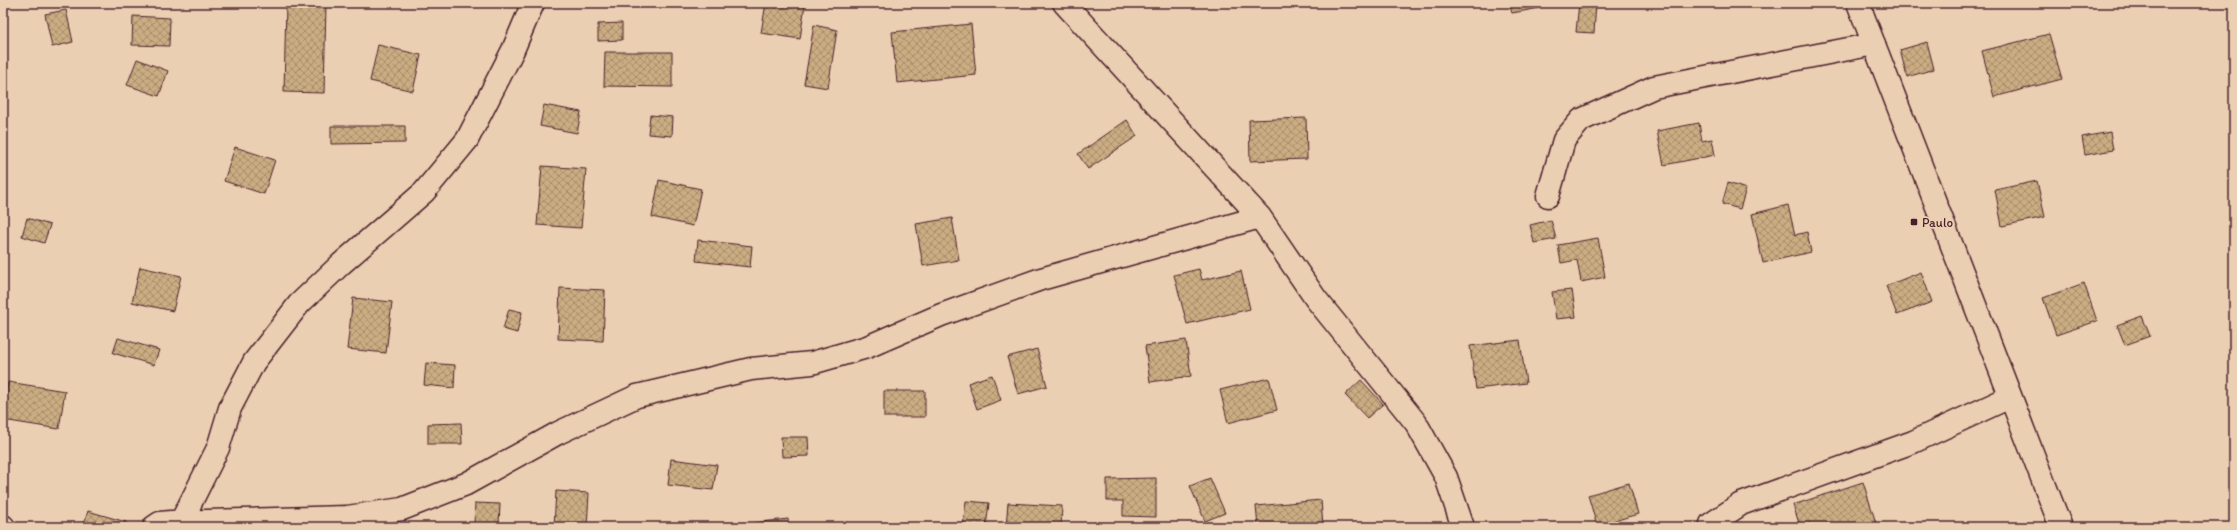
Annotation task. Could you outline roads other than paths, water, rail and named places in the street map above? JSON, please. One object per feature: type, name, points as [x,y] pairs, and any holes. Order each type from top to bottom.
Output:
[{"type":"street","points":[[181,522],[218,448],[230,408],[254,362],[299,304],[341,264],[424,192],[467,140],[513,50],[534,3]]},
{"type":"street","points":[[1064,3],[1260,217],[1316,299],[1416,423],[1446,477],[1463,527]]},
{"type":"street","points":[[1858,3],[2061,527]]},
{"type":"street","points":[[1548,196],[1564,140],[1581,120],[1654,86],[1874,44]]},
{"type":"street","points":[[154,527],[160,523],[347,517],[402,509],[466,484],[558,433],[638,396],[751,369],[812,363],[867,347],[941,315],[1041,279],[1260,217]]},
{"type":"street","points":[[1711,524],[1740,504],[1913,442],[2010,397]]},
{"type":"place","name":"Paulo","points":[[1914,222]]}]
